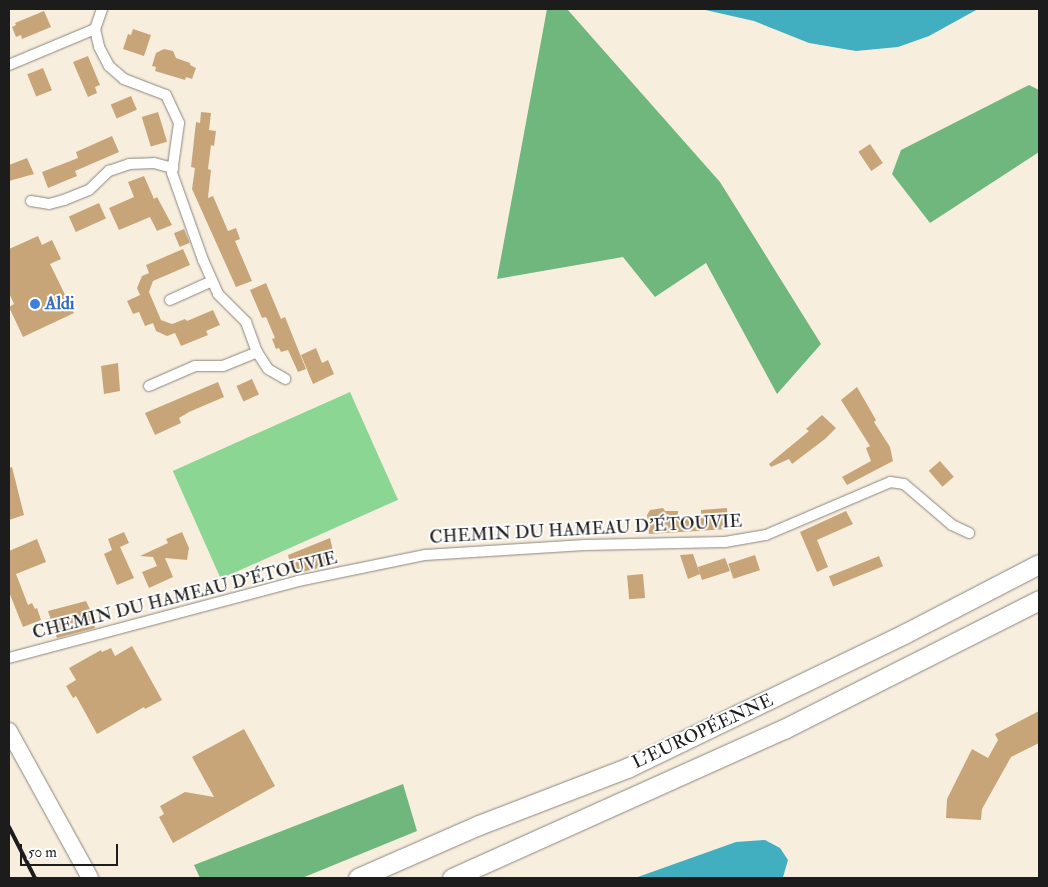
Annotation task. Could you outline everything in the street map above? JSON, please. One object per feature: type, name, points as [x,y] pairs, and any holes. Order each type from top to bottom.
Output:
[{"type":"highway","name":"L'EUROPÉENNE","points":[[358,878],[479,826],[627,768],[904,634],[1039,564]]},
{"type":"highway","name":"L'EUROPÉENNE","points":[[452,878],[784,729],[1039,600]]},
{"type":"main road","points":[[9,731],[90,878]]},
{"type":"street","points":[[102,9],[95,29],[99,47],[108,66],[124,79],[166,96],[179,123],[173,168],[175,181],[218,294],[246,322],[257,352],[268,369],[284,380]]},
{"type":"street","points":[[9,65],[95,29]]},
{"type":"street","points":[[31,201],[49,204],[64,200],[89,190],[109,171],[129,164],[154,163],[173,168]]},
{"type":"street","points":[[170,300],[212,281]]},
{"type":"street","points":[[149,386],[195,366],[223,366],[257,352]]},
{"type":"street","name":"CHEMIN DU HAMEAU D'ÉTOUVIE","points":[[9,658],[298,581],[424,555],[585,545],[725,542],[766,535],[890,482],[904,484],[952,525],[969,533]]},
{"type":"green space","points":[[547,9],[567,9],[720,182],[821,344],[777,394],[706,263],[655,297],[623,257],[497,279]]},
{"type":"green space","points":[[1029,85],[1039,90],[1039,152],[930,223],[892,174],[901,150]]},
{"type":"green space","points":[[350,392],[398,500],[221,579],[173,471]]},
{"type":"green space","points":[[403,784],[417,831],[302,878],[200,878],[194,865]]},
{"type":"water","points":[[701,9],[978,9],[929,36],[898,47],[856,51],[809,43],[754,21]]},
{"type":"water","points":[[765,840],[780,848],[788,860],[783,877],[635,878],[736,842]]},
{"type":"building","points":[[44,11],[51,27],[22,39],[21,35],[16,37],[12,27],[16,25],[15,23]]},
{"type":"building","points":[[133,29],[151,35],[144,56],[123,49],[128,34],[131,35]]},
{"type":"building","points":[[164,49],[173,51],[176,58],[190,63],[190,65],[196,68],[192,79],[186,77],[185,80],[155,71],[156,67],[152,66],[156,53]]},
{"type":"building","points":[[88,56],[100,85],[95,87],[97,93],[88,97],[73,62]]},
{"type":"building","points":[[43,68],[52,90],[36,97],[27,74]]},
{"type":"building","points":[[131,96],[137,110],[117,118],[111,105]]},
{"type":"building","points":[[158,112],[167,142],[151,147],[142,117]]},
{"type":"building","points":[[201,112],[211,113],[209,130],[216,131],[214,146],[211,145],[208,169],[211,170],[208,198],[213,196],[228,231],[236,228],[240,239],[235,241],[252,281],[236,287],[192,189],[195,168],[191,167],[196,122],[200,123]]},
{"type":"building","points":[[112,136],[119,152],[75,171],[77,176],[48,188],[42,172],[78,158],[76,152]]},
{"type":"building","points":[[870,144],[883,163],[871,171],[858,152]]},
{"type":"building","points":[[27,158],[34,174],[9,181],[9,165]]},
{"type":"building","points":[[144,176],[154,199],[157,197],[172,225],[157,231],[150,217],[119,230],[109,208],[134,197],[128,182]]},
{"type":"building","points":[[99,203],[106,219],[76,232],[69,216]]},
{"type":"building","points":[[184,229],[190,243],[180,247],[174,233]]},
{"type":"building","points":[[38,236],[42,245],[52,240],[61,259],[50,264],[74,313],[23,337],[9,307],[14,304],[9,293],[9,249]]},
{"type":"building","points":[[183,249],[190,265],[153,281],[149,292],[161,320],[172,324],[185,319],[187,321],[213,310],[220,325],[206,331],[208,335],[181,346],[175,333],[167,336],[156,331],[153,323],[145,326],[139,312],[133,314],[127,301],[140,295],[137,288],[142,276],[149,273],[146,265]]},
{"type":"building","points":[[266,283],[281,319],[285,317],[306,369],[298,372],[288,350],[281,352],[279,348],[276,349],[272,339],[275,338],[266,317],[262,318],[250,290]]},
{"type":"building","points":[[316,348],[322,363],[328,360],[334,374],[313,384],[301,355]]},
{"type":"building","points":[[118,363],[120,391],[104,394],[101,366]]},
{"type":"building","points":[[252,379],[259,395],[243,401],[236,386]]},
{"type":"building","points":[[218,382],[224,397],[189,412],[179,418],[181,423],[155,435],[145,413]]},
{"type":"building","points":[[857,387],[876,420],[874,422],[890,447],[893,461],[847,485],[842,477],[871,461],[866,448],[870,446],[841,400]]},
{"type":"building","points":[[822,415],[836,428],[825,439],[792,464],[789,459],[771,467],[769,464],[809,431],[806,429]]},
{"type":"building","points":[[940,461],[954,477],[942,487],[929,471]]},
{"type":"building","points":[[12,467],[24,515],[9,520],[9,468]]},
{"type":"building","points":[[663,508],[665,511],[678,511],[678,519],[701,518],[701,510],[727,508],[728,529],[649,534],[647,515],[650,510]]},
{"type":"building","points":[[846,511],[853,524],[817,540],[828,567],[817,572],[800,532]]},
{"type":"building","points":[[124,532],[129,543],[120,547],[134,578],[117,585],[104,554],[112,550],[108,539]]},
{"type":"building","points":[[182,532],[189,548],[187,560],[165,558],[173,577],[149,588],[142,572],[157,566],[153,557],[140,556],[168,543],[166,539]]},
{"type":"building","points":[[330,538],[336,564],[293,574],[288,555]]},
{"type":"building","points":[[37,539],[46,562],[16,574],[28,605],[32,603],[35,609],[37,608],[41,620],[23,627],[9,592],[9,551]]},
{"type":"building","points":[[693,554],[700,574],[688,579],[680,555]]},
{"type":"building","points":[[755,555],[760,570],[733,579],[728,564]]},
{"type":"building","points":[[879,556],[883,566],[833,586],[829,576]]},
{"type":"building","points":[[725,558],[730,571],[702,580],[698,567]]},
{"type":"building","points":[[643,574],[645,598],[629,599],[627,575]]},
{"type":"building","points":[[86,601],[94,618],[92,619],[95,628],[57,638],[48,611]]},
{"type":"building","points":[[132,646],[162,700],[145,709],[144,707],[97,734],[76,696],[73,698],[66,686],[76,680],[69,668],[101,650],[102,652],[111,648],[115,656]]},
{"type":"building","points":[[1039,711],[1039,743],[1011,757],[982,809],[981,820],[946,818],[947,799],[972,749],[988,758],[998,740],[995,734]]},
{"type":"building","points":[[244,729],[275,786],[173,843],[159,817],[164,814],[160,806],[185,792],[214,797],[192,757]]},
{"type":"railway","points":[[9,827],[35,878]]},
{"type":"place","name":"Aldi","points":[[35,304]]}]
